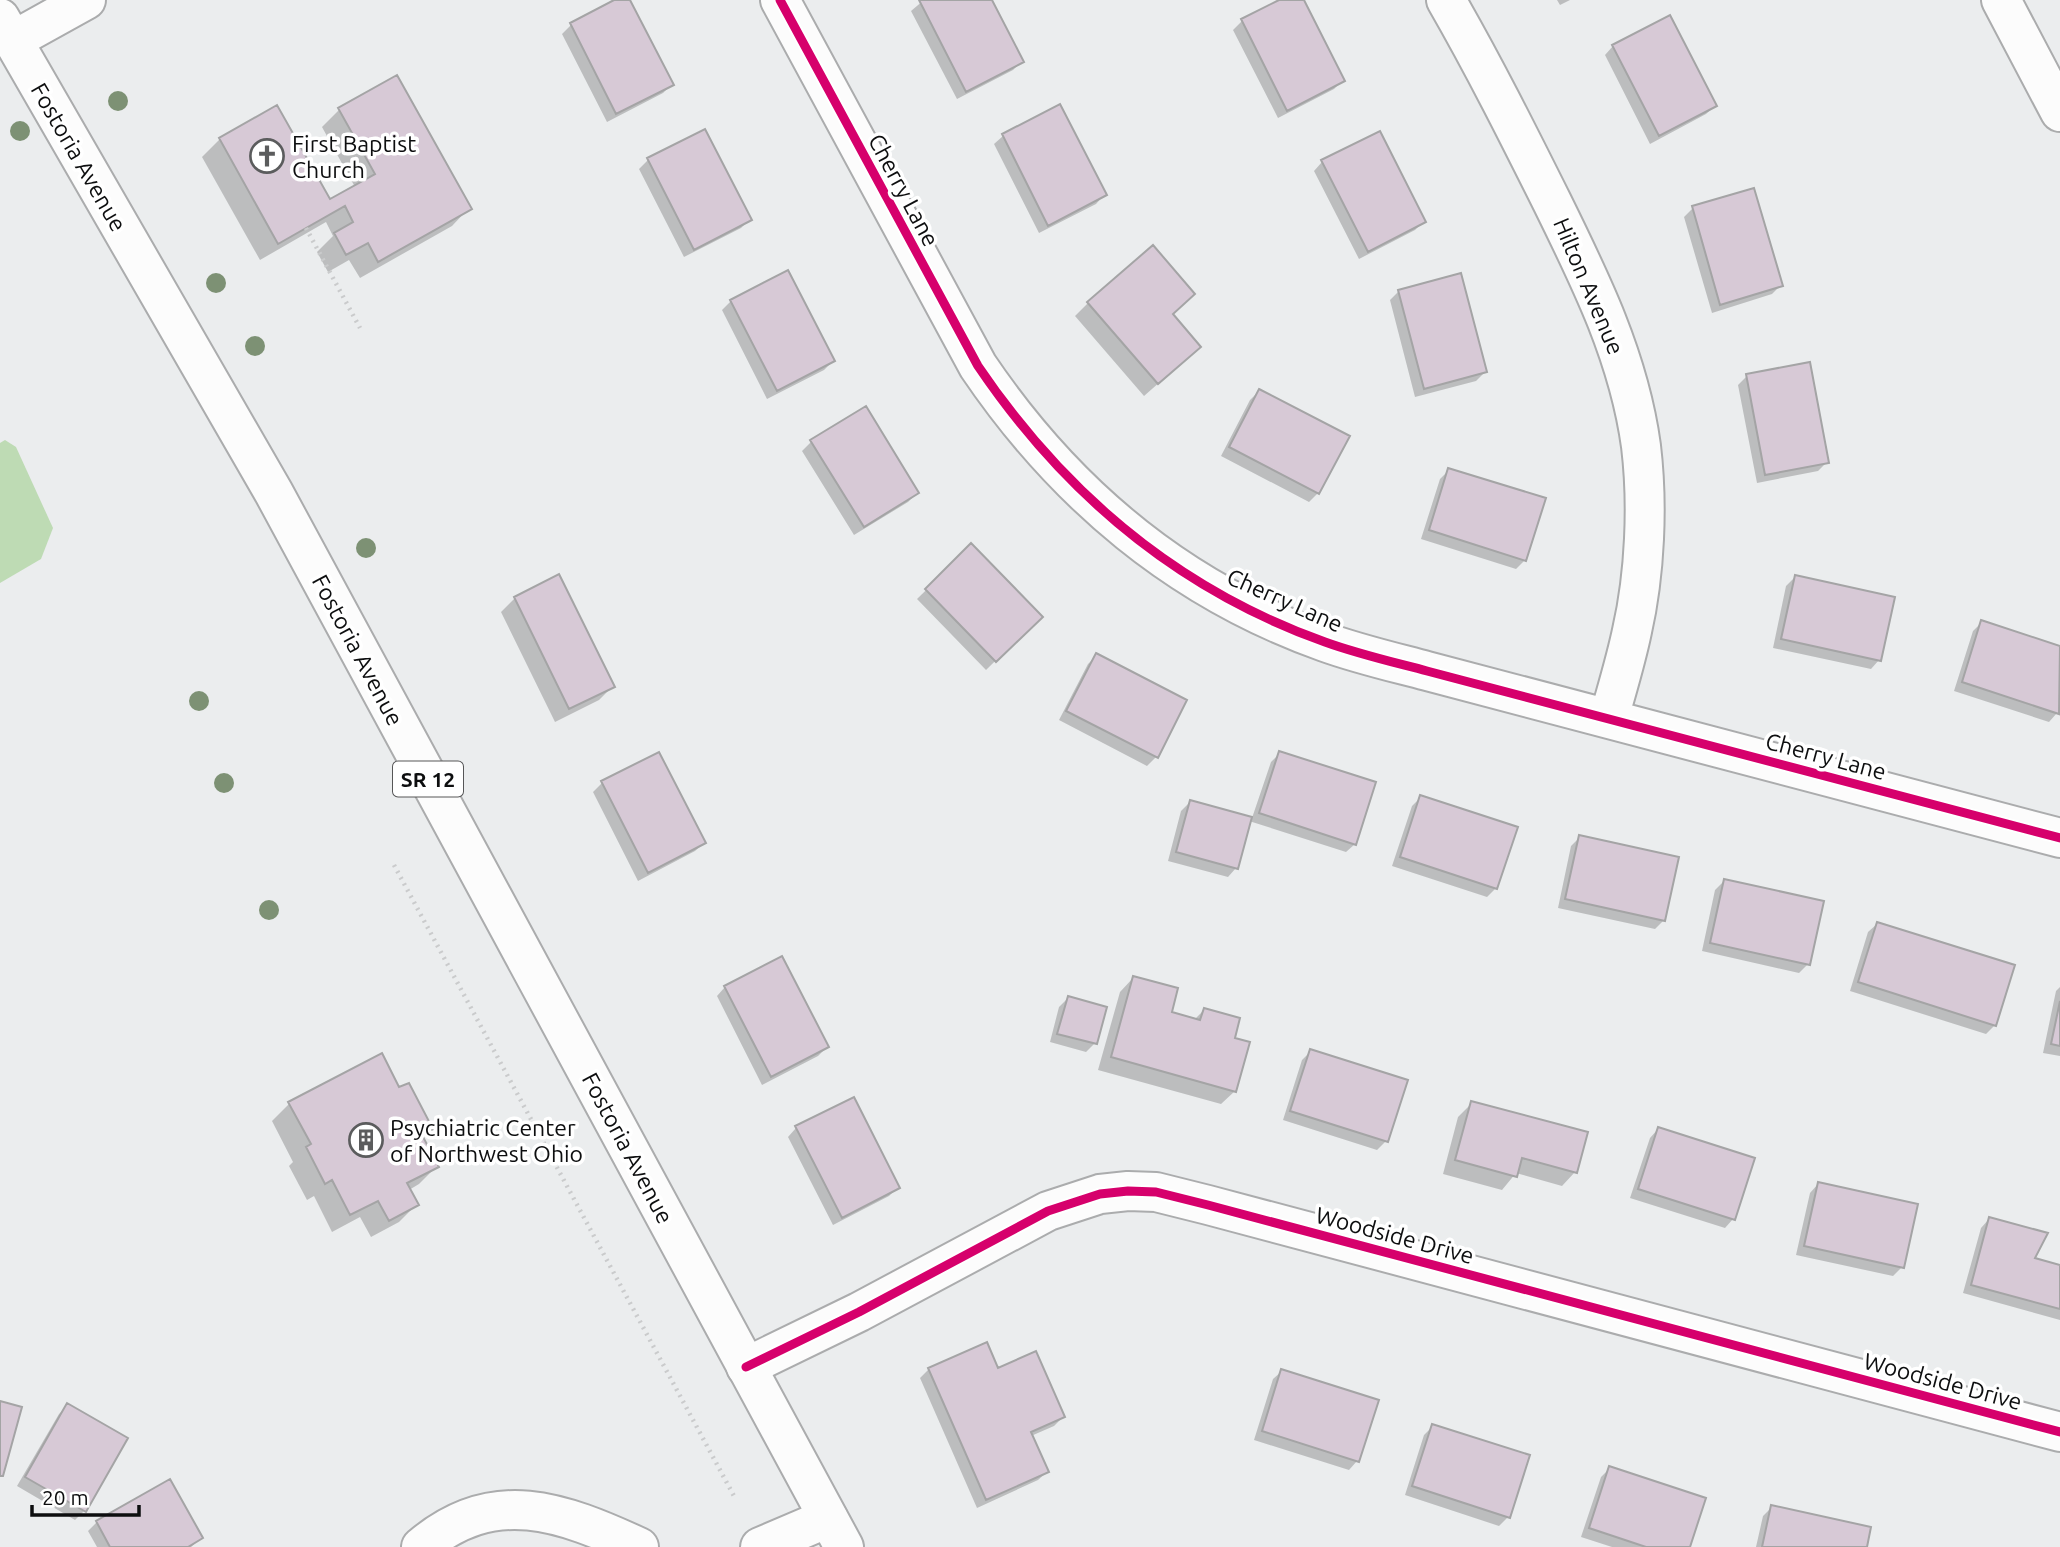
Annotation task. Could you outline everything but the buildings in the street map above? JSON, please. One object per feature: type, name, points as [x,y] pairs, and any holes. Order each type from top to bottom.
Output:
[{"type":"street","points":[[6,30],[86,0]]},
{"type":"street","name":"Cherry Lane","points":[[780,0],[978,366],[1042,450],[1078,489],[1160,557],[1252,610],[1325,642],[2060,838]]},
{"type":"street","name":"Hilton Avenue","points":[[1446,0],[1493,82],[1598,296],[1632,396],[1641,446],[1643,552],[1633,629],[1609,718]]},
{"type":"street","points":[[2001,0],[2060,112]]},
{"type":"street","name":"Fostoria Avenue","points":[[6,30],[274,493],[836,1532]]},
{"type":"street","name":"Woodside Drive","points":[[746,1367],[859,1312],[1048,1211],[1100,1194],[1156,1192],[2060,1432]]},
{"type":"street","points":[[421,1547],[445,1530],[468,1519],[494,1512],[519,1510],[544,1511],[569,1517],[639,1547]]},
{"type":"street","points":[[760,1547],[836,1532]]},
{"type":"path","points":[[306,228],[360,328]]},
{"type":"path","points":[[394,865],[734,1496]]},
{"type":"green space","points":[[5,440],[16,447],[53,528],[41,559],[0,583],[0,443]]},
{"type":"cycle path","points":[[780,0],[978,366],[1048,455],[1087,495],[1129,532],[1174,565],[1221,595],[1272,620],[1350,650],[2060,838]]},
{"type":"cycle path","points":[[746,1367],[859,1312],[1048,1211],[1100,1194],[1156,1192],[2060,1432]]},
{"type":"place","name":"First Baptist Church","points":[[267,156]]},
{"type":"place","name":"Psychiatric Center of Northwest Ohio","points":[[366,1140]]}]
